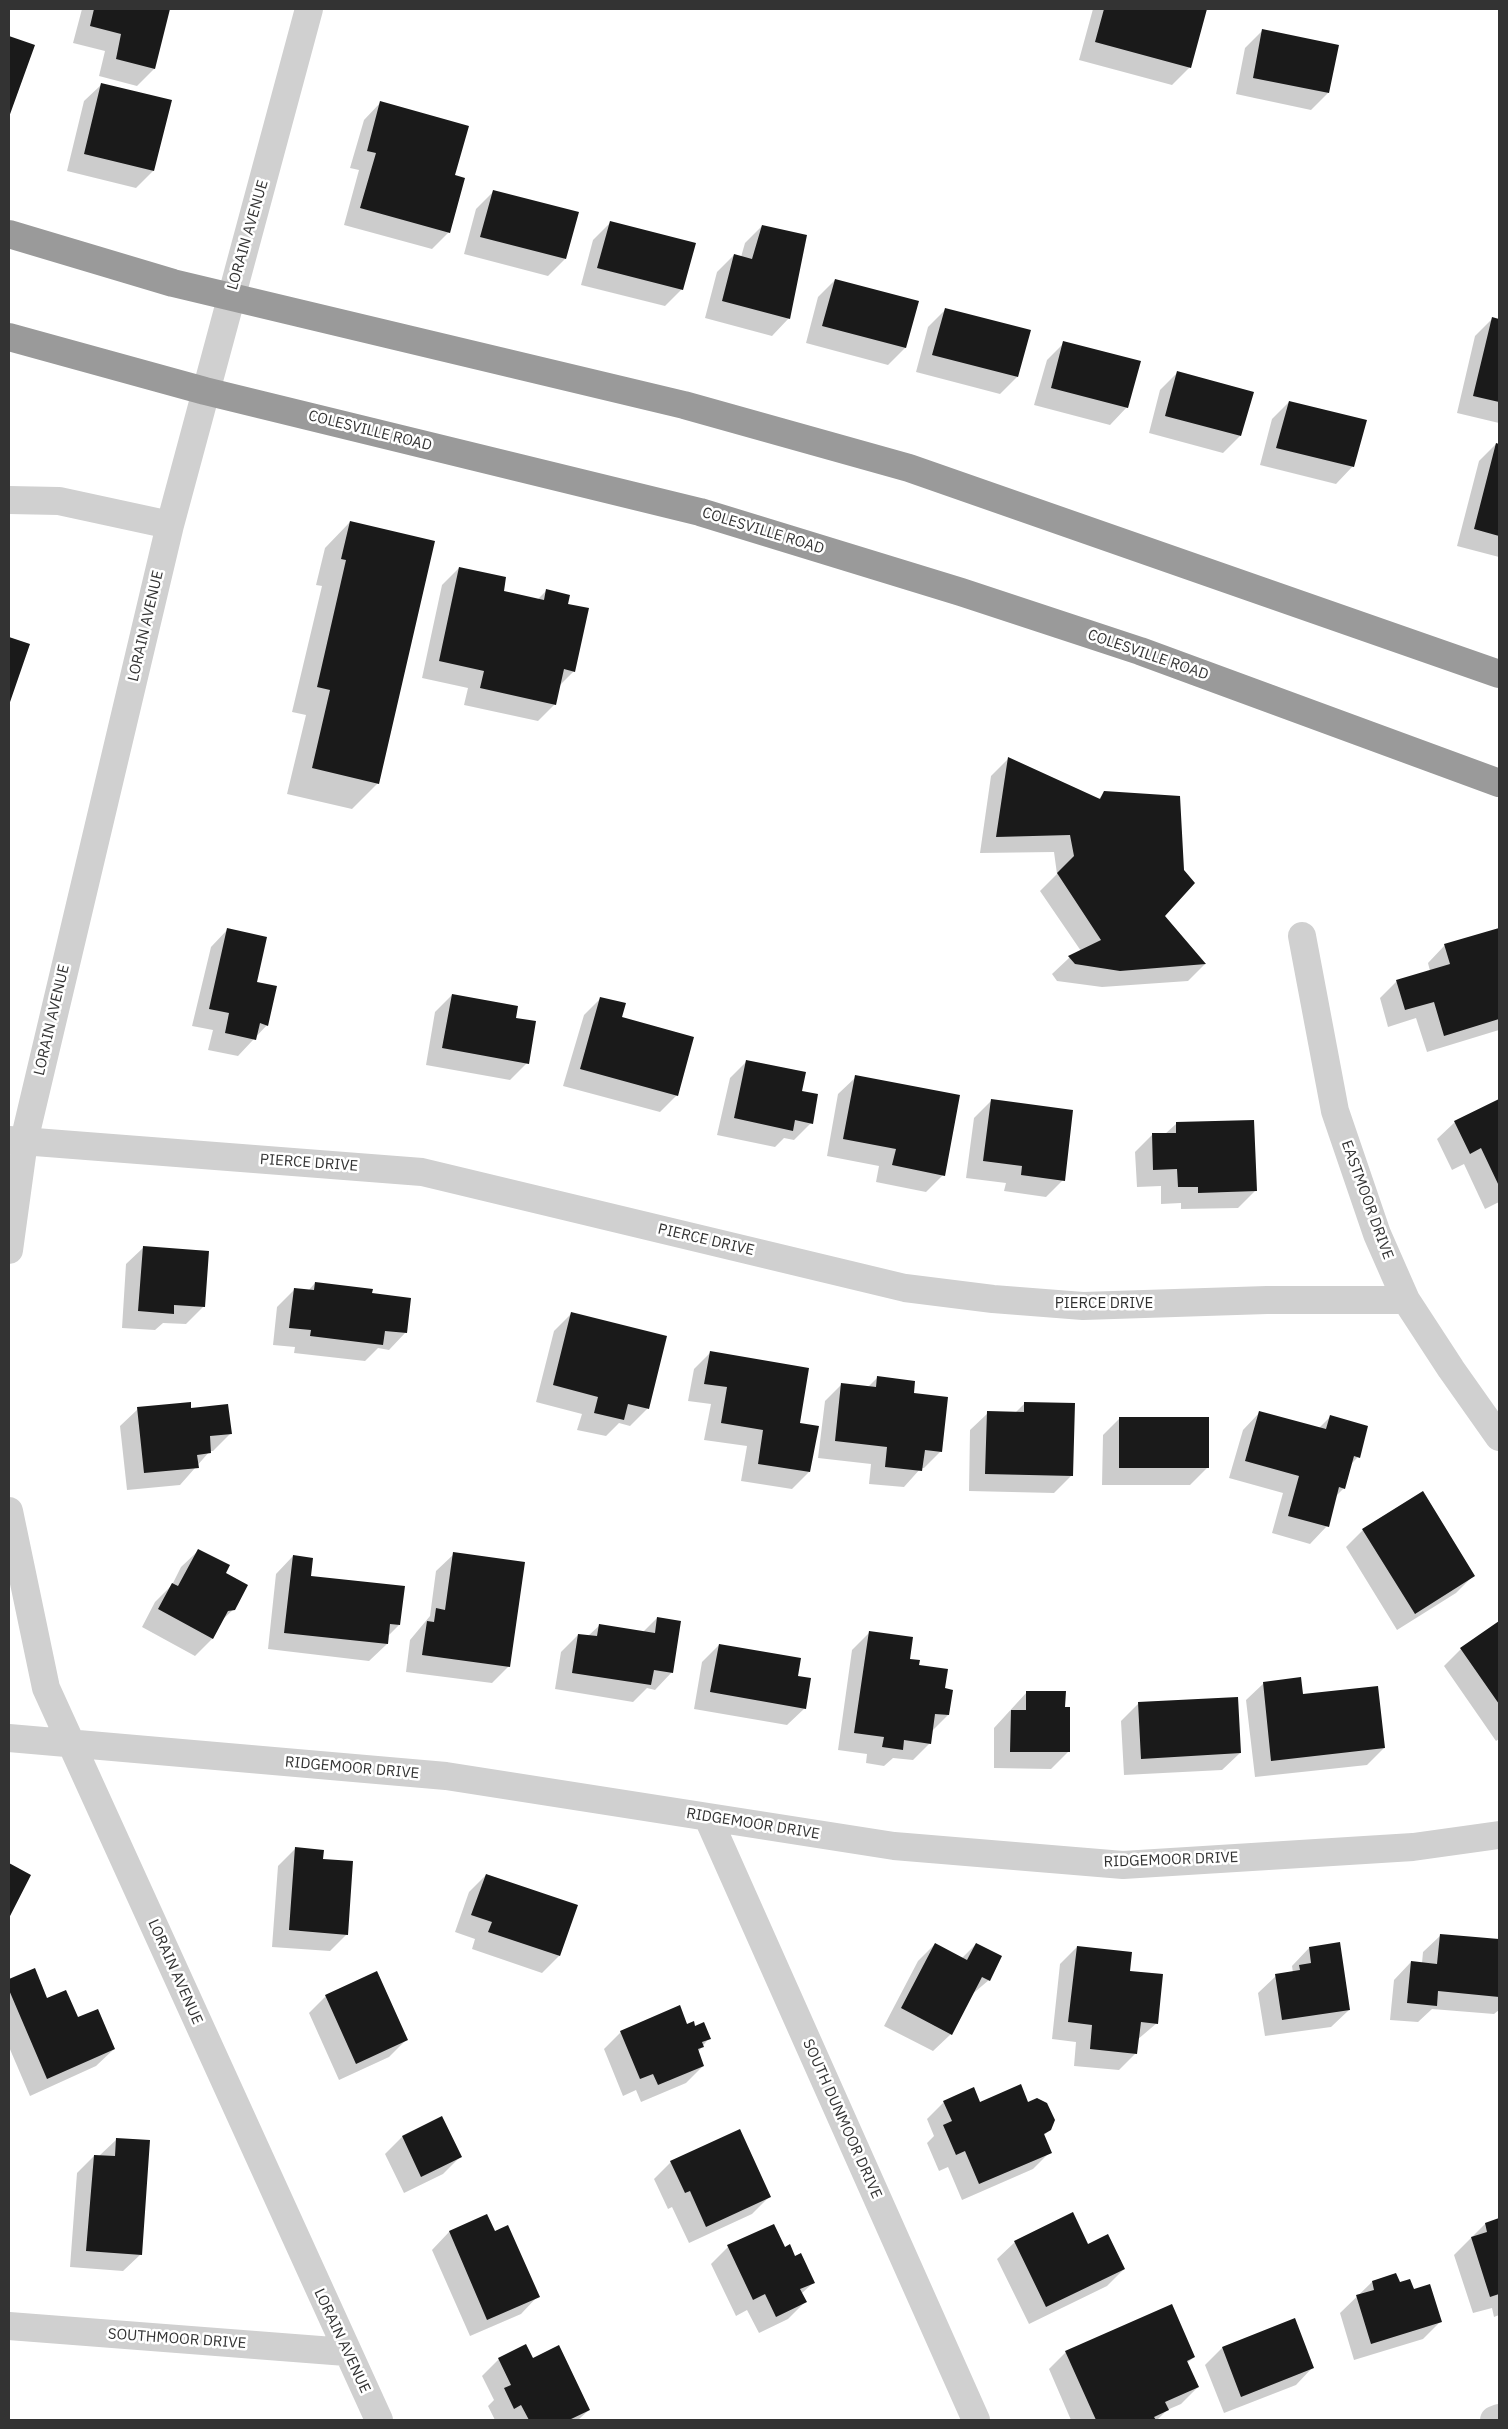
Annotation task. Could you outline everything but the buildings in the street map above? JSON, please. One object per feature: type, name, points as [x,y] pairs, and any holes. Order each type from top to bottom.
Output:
[{"type":"highway","points":[[9,234],[173,282],[684,405],[909,468],[1499,674]]},
{"type":"highway","name":"COLESVILLE ROAD","points":[[9,337],[205,391],[700,512],[961,592],[1140,651],[1499,783]]},
{"type":"street","name":"LORAIN AVENUE","points":[[9,1250],[16,1140],[170,525],[309,9]]},
{"type":"street","points":[[9,500],[59,501],[170,525]]},
{"type":"street","name":"EASTMOOR DRIVE","points":[[1302,936],[1335,1111],[1377,1234],[1406,1300],[1451,1369],[1499,1437]]},
{"type":"street","name":"PIERCE DRIVE","points":[[16,1140],[422,1172],[904,1288],[983,1298],[1083,1306],[1267,1300],[1406,1300]]},
{"type":"street","name":"LORAIN AVENUE","points":[[9,1511],[46,1688],[346,2352],[379,2420]]},
{"type":"street","name":"RIDGEMOOR DRIVE","points":[[9,1738],[446,1776],[894,1846],[1123,1865],[1413,1847],[1499,1835]]},
{"type":"street","name":"SOUTH DUNMOOR DRIVE","points":[[708,1818],[976,2420]]},
{"type":"street","name":"SOUTHMOOR DRIVE","points":[[9,2326],[346,2352]]},
{"type":"street","points":[[1494,2420],[1499,2418]]}]
